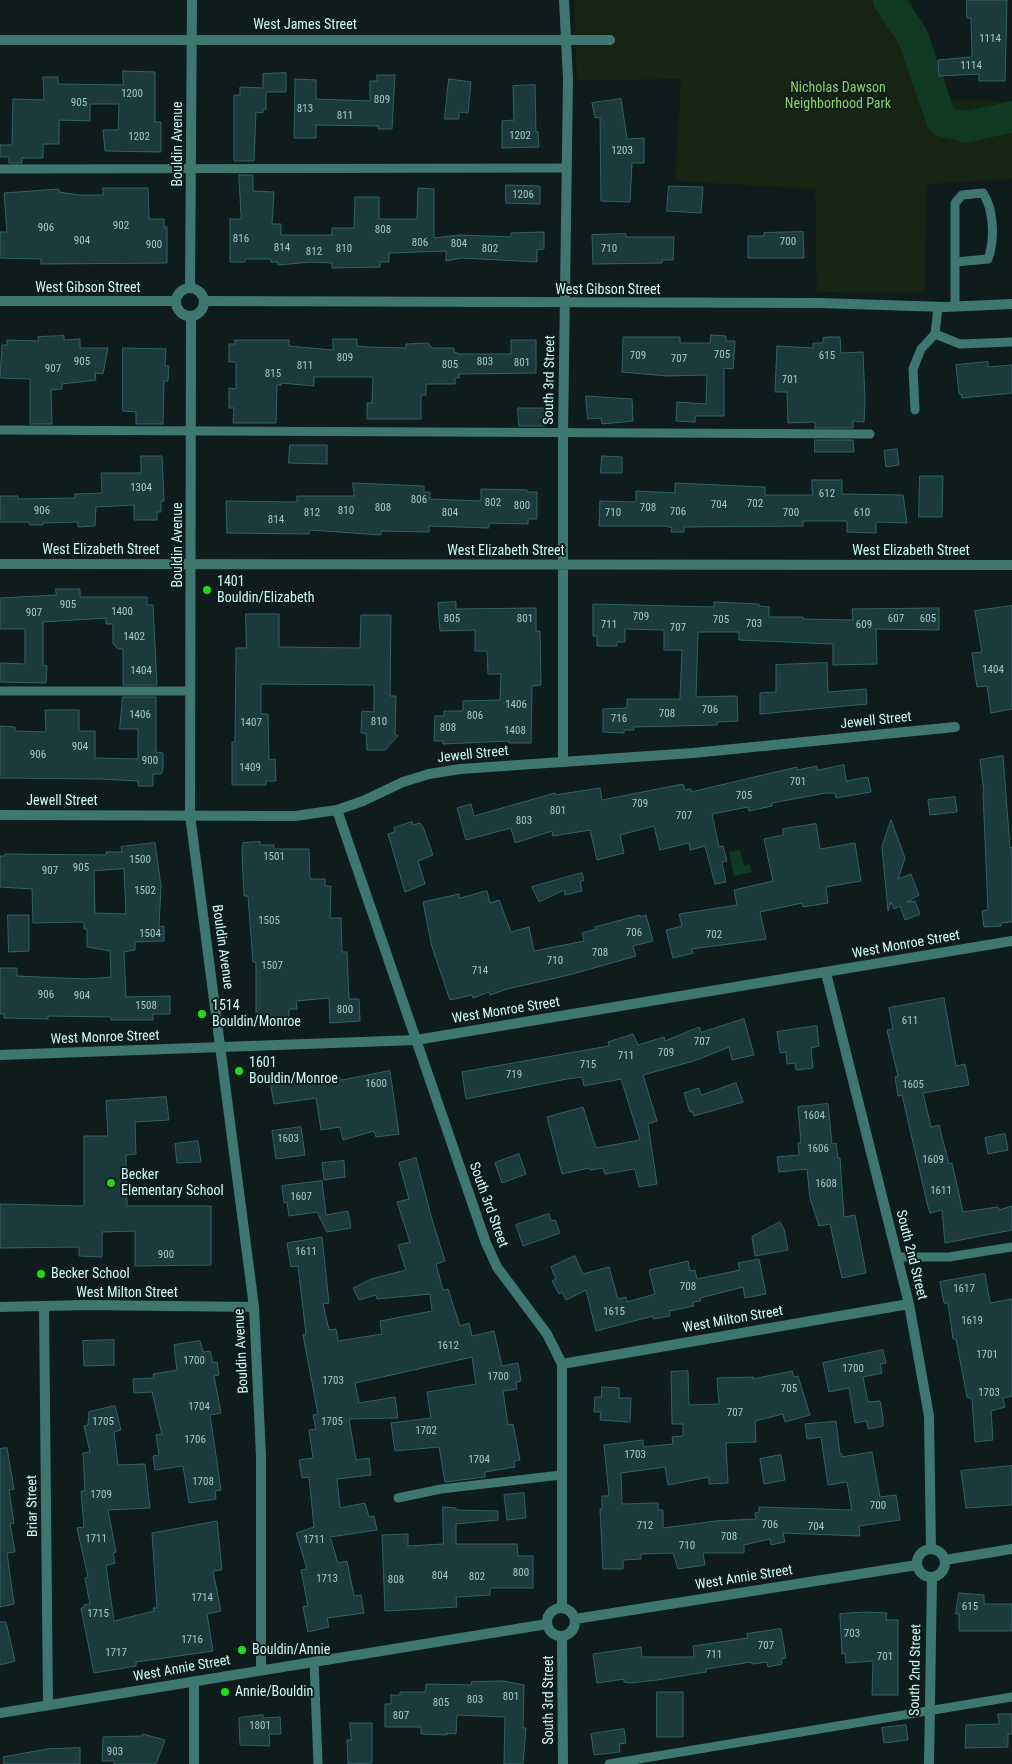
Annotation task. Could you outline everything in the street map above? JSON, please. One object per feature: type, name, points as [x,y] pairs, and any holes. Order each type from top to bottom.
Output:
[{"type":"street","name":"Bouldin Avenue","points":[[190,288],[192,0]]},
{"type":"street","name":"South 3rd Street","points":[[563,761],[563,434],[566,168],[566,40],[564,0]]},
{"type":"street","name":"West James Street","points":[[0,40],[610,40]]},
{"type":"street","points":[[190,288],[199,291],[204,301],[201,311],[190,316],[179,311],[176,301],[181,291],[190,288]]},
{"type":"street","name":"West Gibson Street","points":[[0,302],[176,301]]},
{"type":"street","name":"West Gibson Street","points":[[204,301],[564,304],[819,303],[938,307],[1012,304]]},
{"type":"street","name":"Bouldin Avenue","points":[[190,316],[190,815],[222,1048],[254,1307],[261,1456],[261,1670]]},
{"type":"street","name":"West Elizabeth Street","points":[[0,564],[1012,565]]},
{"type":"street","name":"Jewell Street","points":[[0,815],[295,816],[337,810],[363,801],[403,782],[429,774],[460,769],[693,753],[955,727]]},
{"type":"street","name":"South 3rd Street","points":[[337,810],[486,1243],[498,1267],[556,1349],[562,1364],[562,1608]]},
{"type":"street","name":"West Monroe Street","points":[[0,1055],[416,1040],[1012,942]]},
{"type":"street","name":"South 2nd Street","points":[[826,973],[909,1304],[929,1416],[931,1549]]},
{"type":"street","name":"West Milton Street","points":[[562,1364],[909,1304]]},
{"type":"street","name":"Briar Street","points":[[44,1307],[48,1705]]},
{"type":"street","name":"West Milton Street","points":[[0,1308],[254,1307]]},
{"type":"street","points":[[931,1549],[940,1552],[945,1560],[942,1572],[932,1577],[924,1575],[917,1565],[917,1560],[922,1552],[931,1549]]},
{"type":"street","points":[[945,1560],[1012,1549]]},
{"type":"street","name":"West Annie Street","points":[[575,1619],[917,1565]]},
{"type":"street","name":"South 2nd Street","points":[[929,1764],[932,1577]]},
{"type":"street","points":[[562,1608],[570,1612],[575,1619],[573,1631],[562,1636],[554,1635],[547,1624],[549,1615],[562,1608]]},
{"type":"street","name":"West Annie Street","points":[[0,1713],[547,1624]]},
{"type":"street","name":"South 3rd Street","points":[[562,1636],[563,1764]]},
{"type":"street","points":[[194,1682],[194,1764]]},
{"type":"lane","points":[[0,169],[566,168]]},
{"type":"lane","points":[[955,262],[988,259],[993,247],[989,203],[983,193],[962,195],[955,203],[955,262],[955,306]]},
{"type":"lane","points":[[914,410],[913,369],[921,349],[935,334],[938,307]]},
{"type":"lane","points":[[935,334],[960,344],[1012,342]]},
{"type":"lane","points":[[0,430],[870,434]]},
{"type":"lane","points":[[0,691],[190,692]]},
{"type":"lane","points":[[897,1257],[949,1257],[1012,1247]]},
{"type":"lane","points":[[398,1498],[441,1490],[561,1475]]},
{"type":"lane","points":[[314,1661],[318,1764]]},
{"type":"lane","points":[[609,1764],[1012,1697]]},
{"type":"green space","name":"Nicholas Dawson Neighborhood Park","points":[[574,0],[911,0],[943,100],[1012,101],[1012,179],[927,184],[925,293],[817,292],[815,189],[675,181],[681,79],[577,80]]},
{"type":"shaded area","points":[[740,850],[744,865],[750,864],[752,872],[734,876],[729,852]]},
{"type":"building","points":[[967,0],[1007,0],[1005,81],[979,81],[979,74],[939,76],[938,60],[972,57],[971,18],[967,18]]},
{"type":"building","points":[[123,71],[155,72],[155,122],[161,122],[161,152],[105,151],[103,130],[118,130],[119,104],[90,104],[90,121],[59,120],[59,144],[43,144],[43,158],[22,158],[22,163],[9,163],[9,157],[0,157],[0,145],[12,145],[13,99],[44,100],[43,77],[58,77],[58,84],[123,85]]},
{"type":"building","points":[[286,73],[286,92],[266,92],[266,109],[263,109],[263,113],[256,112],[254,161],[234,161],[234,95],[240,95],[240,87],[263,88],[263,74]]},
{"type":"building","points":[[377,75],[395,75],[392,129],[378,129],[378,126],[316,125],[316,138],[294,138],[295,79],[316,80],[316,99],[370,101],[370,81],[377,81]]},
{"type":"building","points":[[449,79],[471,82],[468,113],[459,112],[459,119],[445,119]]},
{"type":"building","points":[[535,85],[536,132],[538,132],[539,147],[502,148],[502,121],[514,120],[513,86]]},
{"type":"building","points":[[621,99],[627,139],[644,138],[644,163],[632,163],[630,202],[601,201],[600,117],[595,118],[592,103]]},
{"type":"building","points":[[239,175],[253,175],[253,191],[274,192],[272,224],[281,224],[281,235],[332,235],[332,228],[354,228],[355,197],[379,197],[379,219],[417,219],[418,188],[434,189],[434,238],[460,235],[511,237],[511,233],[544,232],[544,249],[537,250],[537,262],[462,258],[446,261],[446,251],[389,253],[389,262],[380,262],[380,267],[332,268],[332,263],[311,262],[278,265],[278,262],[271,262],[271,259],[245,259],[245,262],[230,262],[230,219],[241,219]]},
{"type":"building","points":[[506,185],[540,186],[540,204],[506,203]]},
{"type":"building","points":[[669,186],[703,187],[701,213],[667,211]]},
{"type":"building","points":[[103,188],[148,188],[149,219],[164,219],[164,227],[167,227],[167,263],[41,264],[41,259],[0,258],[0,232],[7,232],[4,193],[59,189],[59,192],[79,195],[103,195]]},
{"type":"building","points":[[803,232],[804,258],[748,258],[748,236],[764,236],[764,233]]},
{"type":"building","points":[[626,234],[626,237],[674,237],[673,260],[662,260],[662,263],[593,264],[592,235]]},
{"type":"building","points":[[711,335],[726,336],[726,341],[735,341],[733,369],[724,368],[724,416],[695,416],[695,422],[676,421],[677,402],[706,404],[707,375],[667,376],[622,372],[623,337],[680,337],[680,343],[710,343]]},
{"type":"building","points":[[64,336],[64,340],[80,339],[80,348],[108,348],[103,374],[95,373],[96,380],[62,384],[62,389],[51,390],[52,424],[30,424],[30,379],[0,378],[2,345],[7,345],[7,340],[39,341],[38,337]]},
{"type":"building","points":[[840,337],[841,353],[863,352],[864,422],[853,421],[853,428],[815,428],[815,422],[788,423],[787,392],[775,392],[777,346],[813,348],[813,343],[823,343],[823,338]]},
{"type":"building","points":[[333,339],[357,339],[357,346],[369,347],[406,348],[406,344],[428,343],[432,348],[454,348],[454,352],[460,354],[511,354],[511,340],[536,340],[536,373],[459,374],[459,378],[455,378],[455,384],[426,384],[426,395],[421,395],[421,419],[367,419],[367,403],[372,403],[373,377],[314,377],[314,386],[281,383],[281,385],[277,385],[276,423],[233,423],[234,408],[229,408],[229,388],[236,389],[236,362],[229,362],[229,344],[235,344],[235,340],[289,340],[289,346],[333,350]]},
{"type":"building","points":[[123,348],[166,349],[165,366],[169,366],[168,381],[164,381],[163,424],[136,424],[136,412],[123,411]]},
{"type":"building","points":[[988,362],[988,367],[1012,365],[1012,393],[962,398],[961,394],[959,394],[956,365]]},
{"type":"building","points":[[586,396],[632,399],[633,421],[602,424],[601,418],[588,419]]},
{"type":"building","points":[[518,408],[544,408],[545,426],[519,426]]},
{"type":"building","points":[[815,440],[853,440],[854,452],[815,452]]},
{"type":"building","points":[[290,445],[327,445],[327,464],[289,463]]},
{"type":"building","points":[[897,449],[899,465],[886,467],[884,451]]},
{"type":"building","points":[[141,456],[162,456],[164,501],[161,501],[161,512],[157,512],[157,520],[134,520],[134,505],[96,507],[95,526],[78,527],[78,522],[30,525],[29,522],[0,522],[0,496],[18,496],[18,499],[75,498],[75,494],[102,493],[101,473],[141,473]]},
{"type":"building","points":[[602,456],[622,457],[622,473],[601,473]]},
{"type":"building","points":[[920,476],[943,476],[942,517],[919,517]]},
{"type":"building","points":[[812,480],[842,480],[842,494],[903,495],[907,523],[876,522],[876,533],[847,532],[847,521],[803,521],[803,526],[684,527],[684,532],[671,532],[672,528],[666,526],[599,526],[600,501],[636,502],[636,491],[675,493],[675,483],[765,487],[765,495],[812,495]]},
{"type":"building","points":[[353,483],[424,486],[424,492],[430,492],[430,499],[481,501],[481,489],[527,490],[527,492],[537,492],[537,519],[528,519],[528,524],[489,523],[489,528],[429,526],[429,532],[381,531],[381,535],[310,530],[309,534],[227,533],[226,501],[297,502],[297,496],[354,496]]},
{"type":"building","points":[[56,589],[80,589],[80,597],[147,597],[147,605],[153,605],[157,685],[123,685],[123,649],[118,649],[113,644],[113,624],[106,624],[106,618],[43,622],[43,665],[47,666],[46,683],[0,682],[0,663],[25,664],[25,629],[0,629],[0,598],[56,595]]},
{"type":"building","points":[[456,602],[456,609],[536,608],[536,631],[540,631],[541,685],[532,686],[531,743],[509,743],[509,741],[443,744],[443,741],[434,741],[435,716],[444,716],[444,711],[463,711],[463,701],[500,700],[501,674],[488,674],[487,651],[475,651],[475,630],[440,631],[438,603]]},
{"type":"building","points":[[714,602],[759,604],[759,606],[769,607],[769,617],[803,617],[803,619],[853,620],[852,609],[939,608],[939,630],[876,629],[877,664],[833,665],[833,644],[739,640],[739,632],[698,632],[696,697],[737,696],[738,721],[717,722],[717,725],[634,727],[634,730],[624,730],[624,733],[603,732],[603,709],[627,708],[627,699],[680,699],[682,650],[664,650],[664,630],[625,629],[625,642],[617,642],[617,646],[597,646],[597,636],[593,636],[593,604],[714,607]]},
{"type":"building","points":[[1012,606],[1012,709],[991,713],[987,686],[977,687],[972,653],[982,652],[975,611]]},
{"type":"building","points":[[246,614],[279,614],[279,647],[360,648],[361,615],[391,615],[390,696],[396,696],[395,734],[398,736],[385,750],[367,750],[366,733],[361,733],[362,711],[374,712],[374,685],[261,684],[261,714],[268,714],[269,760],[275,759],[276,781],[266,781],[266,785],[232,785],[232,742],[235,742],[236,648],[246,648]]},
{"type":"building","points":[[827,663],[828,692],[866,689],[867,704],[760,714],[760,693],[776,692],[776,665]]},
{"type":"building","points":[[123,697],[156,697],[156,752],[163,753],[163,769],[161,774],[153,774],[153,786],[138,786],[138,781],[101,779],[0,778],[0,726],[15,727],[15,731],[46,732],[45,710],[79,710],[79,731],[95,731],[95,758],[138,759],[138,729],[120,729]]},
{"type":"building","points":[[1003,756],[1010,848],[1012,847],[1012,922],[1001,923],[1001,926],[984,927],[982,911],[988,910],[984,793],[980,760]]},
{"type":"building","points":[[844,765],[846,781],[868,777],[871,792],[836,798],[835,793],[826,793],[772,803],[772,806],[749,811],[748,807],[712,814],[719,847],[723,846],[727,861],[722,862],[726,882],[715,884],[705,846],[690,850],[689,843],[660,850],[654,826],[620,835],[624,853],[597,860],[590,830],[553,836],[552,831],[515,843],[511,828],[466,840],[457,808],[471,804],[474,816],[555,793],[555,795],[600,788],[602,800],[683,784],[685,790],[691,789],[691,792],[797,767],[797,770],[817,766],[817,770]]},
{"type":"building","points":[[955,797],[957,812],[930,815],[928,800]]},
{"type":"building","points":[[891,820],[905,858],[898,879],[911,874],[919,895],[907,902],[915,901],[920,914],[905,920],[900,906],[894,909],[891,902],[888,911],[882,847]]},
{"type":"building","points":[[412,822],[413,825],[420,823],[423,827],[433,855],[418,861],[425,884],[405,892],[388,834],[395,832],[394,828]]},
{"type":"building","points":[[816,824],[820,849],[855,843],[861,881],[826,887],[828,903],[803,907],[802,903],[760,912],[766,939],[692,949],[693,953],[673,958],[666,930],[682,926],[679,914],[737,905],[734,890],[773,881],[764,839],[783,835],[783,829]]},
{"type":"building","points":[[260,842],[260,845],[274,845],[274,849],[309,849],[310,879],[325,879],[325,886],[331,886],[330,918],[341,918],[342,952],[347,952],[349,999],[359,999],[360,1021],[330,1023],[329,998],[296,1001],[297,1009],[289,1009],[289,1019],[256,1021],[256,962],[253,962],[248,896],[244,896],[242,853],[243,843]]},
{"type":"building","points":[[155,843],[161,886],[159,927],[164,926],[164,941],[135,942],[135,950],[124,952],[126,997],[170,996],[170,1014],[153,1014],[153,1020],[111,1020],[111,1017],[48,1016],[48,1019],[4,1018],[4,1014],[0,1014],[0,968],[17,968],[17,976],[86,979],[111,977],[110,951],[87,947],[87,929],[84,929],[84,922],[33,923],[32,889],[0,887],[0,856],[5,856],[5,854],[106,855],[106,852],[122,852],[121,847]],"holes":[[[124,869],[126,914],[95,913],[94,871]]]},
{"type":"building","points":[[582,873],[584,880],[580,882],[582,891],[565,895],[564,890],[539,902],[532,887]]},
{"type":"building","points":[[487,891],[490,903],[499,900],[511,932],[529,927],[534,951],[584,941],[582,933],[596,929],[595,927],[640,915],[641,917],[646,915],[653,941],[633,946],[636,956],[490,995],[489,992],[473,998],[472,995],[450,1000],[432,947],[423,902],[459,894],[459,898]]},
{"type":"building","points":[[8,915],[29,915],[29,951],[9,952]]},
{"type":"building","points":[[944,998],[956,1066],[965,1064],[969,1085],[923,1093],[931,1127],[939,1125],[949,1164],[952,1163],[963,1212],[998,1207],[999,1210],[1012,1206],[1012,1230],[945,1243],[942,1210],[930,1213],[928,1207],[902,1095],[898,1096],[895,1077],[898,1076],[887,1030],[893,1029],[889,1008]]},
{"type":"building","points":[[744,1019],[754,1055],[732,1060],[729,1047],[697,1060],[643,1075],[657,1121],[648,1124],[657,1184],[639,1187],[635,1169],[605,1174],[603,1168],[590,1170],[589,1168],[562,1174],[547,1117],[583,1107],[596,1148],[640,1140],[621,1079],[584,1086],[582,1077],[466,1099],[462,1072],[609,1046],[608,1042],[633,1034],[638,1045],[664,1037],[665,1041],[699,1027],[701,1032]]},
{"type":"building","points":[[817,1026],[819,1046],[811,1048],[813,1068],[796,1070],[795,1063],[787,1064],[786,1052],[780,1053],[777,1032]]},
{"type":"building","points":[[390,1071],[399,1134],[376,1137],[374,1131],[343,1140],[340,1127],[321,1130],[316,1098],[274,1104],[270,1082],[311,1077],[313,1084]]},
{"type":"building","points":[[736,1083],[743,1102],[694,1116],[692,1111],[690,1112],[684,1093],[699,1088],[701,1095]]},
{"type":"building","points":[[166,1097],[169,1120],[135,1122],[136,1154],[126,1155],[127,1206],[211,1206],[211,1265],[135,1266],[135,1231],[102,1232],[102,1257],[79,1256],[79,1247],[0,1248],[0,1204],[84,1206],[84,1136],[108,1136],[106,1101]]},
{"type":"building","points":[[828,1104],[832,1144],[836,1143],[838,1158],[840,1158],[844,1217],[855,1215],[866,1273],[842,1278],[830,1224],[819,1226],[810,1198],[807,1169],[779,1172],[777,1157],[799,1155],[798,1143],[801,1143],[798,1107]]},
{"type":"building","points":[[301,1127],[305,1155],[276,1159],[272,1131]]},
{"type":"building","points":[[1005,1134],[1008,1150],[988,1154],[985,1138]]},
{"type":"building","points":[[198,1141],[201,1162],[177,1163],[175,1144]]},
{"type":"building","points":[[519,1154],[526,1174],[502,1183],[495,1163]]},
{"type":"building","points":[[416,1158],[445,1261],[436,1264],[443,1290],[448,1289],[460,1326],[469,1323],[472,1336],[494,1331],[502,1366],[518,1363],[521,1381],[516,1382],[517,1389],[503,1391],[508,1425],[513,1424],[520,1460],[514,1461],[515,1467],[485,1472],[485,1477],[445,1482],[439,1447],[395,1451],[391,1423],[431,1418],[427,1392],[476,1384],[472,1357],[355,1383],[359,1403],[395,1397],[398,1418],[349,1419],[356,1460],[369,1458],[371,1475],[337,1479],[340,1508],[365,1503],[369,1517],[374,1516],[377,1530],[330,1537],[338,1563],[347,1561],[354,1596],[361,1595],[364,1613],[327,1618],[329,1627],[308,1632],[303,1607],[308,1606],[301,1570],[307,1569],[296,1533],[314,1527],[309,1477],[302,1478],[299,1460],[313,1458],[309,1430],[316,1429],[313,1415],[318,1414],[303,1335],[306,1334],[298,1266],[291,1267],[287,1243],[322,1237],[329,1303],[323,1304],[329,1330],[336,1329],[338,1341],[382,1334],[380,1321],[432,1311],[430,1294],[377,1299],[376,1295],[359,1300],[353,1288],[371,1279],[406,1270],[398,1245],[410,1242],[397,1202],[409,1199],[399,1163]]},
{"type":"building","points":[[344,1161],[345,1177],[324,1180],[322,1163]]},
{"type":"building","points":[[322,1181],[326,1215],[348,1211],[351,1228],[327,1232],[317,1212],[289,1216],[287,1202],[284,1203],[282,1186]]},
{"type":"building","points":[[549,1214],[551,1221],[555,1220],[560,1233],[523,1246],[516,1225]]},
{"type":"building","points":[[780,1222],[784,1229],[788,1250],[755,1256],[752,1237]]},
{"type":"building","points":[[575,1256],[583,1274],[609,1267],[618,1299],[626,1297],[627,1302],[655,1294],[649,1270],[688,1261],[690,1271],[695,1270],[697,1279],[740,1270],[738,1263],[759,1259],[766,1294],[745,1298],[743,1287],[700,1298],[701,1301],[693,1302],[694,1306],[669,1311],[670,1316],[653,1319],[653,1316],[596,1331],[586,1290],[566,1300],[562,1292],[559,1294],[552,1281],[556,1279],[551,1267]]},
{"type":"building","points":[[985,1274],[990,1303],[1012,1299],[1012,1396],[1003,1398],[1005,1407],[991,1411],[993,1440],[975,1442],[972,1399],[967,1397],[956,1339],[953,1339],[948,1303],[944,1303],[940,1282]]},
{"type":"building","points":[[114,1340],[114,1365],[84,1366],[83,1341]]},
{"type":"building","points":[[200,1341],[203,1352],[210,1351],[213,1363],[217,1362],[219,1375],[214,1376],[221,1413],[210,1415],[221,1490],[215,1491],[216,1499],[189,1503],[183,1466],[155,1470],[153,1456],[159,1455],[156,1435],[162,1434],[152,1392],[134,1393],[133,1379],[154,1378],[153,1374],[177,1370],[174,1345]]},
{"type":"building","points":[[883,1350],[886,1363],[880,1364],[882,1373],[863,1377],[868,1402],[880,1401],[883,1418],[883,1426],[868,1429],[867,1421],[855,1423],[849,1388],[829,1392],[823,1363]]},
{"type":"building","points":[[688,1371],[689,1405],[719,1404],[717,1378],[753,1377],[753,1379],[792,1371],[794,1377],[798,1376],[810,1415],[785,1422],[783,1414],[755,1421],[756,1442],[726,1443],[728,1483],[709,1484],[709,1477],[668,1485],[665,1467],[621,1473],[622,1504],[658,1503],[658,1510],[663,1510],[663,1528],[716,1521],[756,1519],[755,1513],[759,1512],[759,1507],[852,1510],[847,1482],[828,1485],[821,1437],[807,1439],[805,1424],[836,1421],[840,1454],[842,1454],[842,1457],[872,1452],[880,1497],[896,1495],[900,1520],[859,1526],[860,1536],[783,1533],[785,1542],[771,1545],[770,1539],[744,1545],[744,1553],[703,1553],[705,1565],[678,1569],[673,1553],[641,1554],[641,1559],[623,1560],[623,1569],[603,1569],[600,1509],[602,1509],[602,1496],[609,1496],[604,1445],[643,1440],[643,1447],[673,1444],[672,1437],[683,1436],[683,1424],[672,1424],[671,1372]]},
{"type":"building","points":[[602,1387],[619,1388],[619,1398],[631,1398],[630,1422],[600,1420],[601,1412],[594,1412],[595,1397],[601,1397]]},
{"type":"building","points":[[115,1406],[121,1430],[114,1432],[118,1465],[145,1464],[150,1508],[108,1510],[116,1552],[113,1553],[115,1563],[106,1566],[114,1621],[154,1611],[153,1608],[157,1608],[152,1533],[217,1521],[222,1570],[213,1571],[221,1611],[207,1614],[213,1651],[136,1662],[136,1666],[94,1673],[81,1608],[84,1608],[84,1605],[90,1604],[85,1578],[88,1577],[77,1528],[84,1527],[81,1491],[85,1491],[83,1453],[90,1452],[84,1426],[88,1425],[89,1412]]},
{"type":"building","points":[[7,1448],[14,1489],[9,1490],[14,1523],[10,1524],[15,1552],[7,1553],[14,1604],[0,1607],[0,1449]]},
{"type":"building","points":[[781,1455],[785,1480],[764,1484],[760,1459]]},
{"type":"building","points":[[1012,1466],[1012,1505],[966,1508],[961,1471]]},
{"type":"building","points":[[524,1493],[526,1518],[507,1520],[504,1495]]},
{"type":"building","points":[[443,1507],[456,1508],[456,1510],[498,1511],[498,1520],[456,1524],[456,1544],[517,1544],[518,1556],[533,1556],[533,1588],[490,1588],[490,1595],[456,1597],[457,1607],[385,1611],[382,1535],[408,1534],[408,1546],[443,1544]]},
{"type":"building","points":[[959,1593],[984,1595],[984,1604],[1012,1604],[1012,1631],[959,1631],[959,1614],[956,1614]]},
{"type":"building","points":[[887,1613],[886,1620],[898,1620],[898,1695],[872,1695],[873,1661],[846,1663],[845,1653],[842,1654],[840,1614]]},
{"type":"building","points":[[0,1622],[6,1622],[15,1661],[0,1665]]},
{"type":"building","points":[[781,1629],[786,1658],[781,1659],[782,1664],[768,1667],[767,1662],[752,1664],[751,1662],[706,1669],[706,1672],[657,1680],[630,1683],[624,1682],[624,1679],[597,1683],[593,1654],[641,1647],[642,1657],[694,1657],[693,1646],[748,1638],[747,1634]]},
{"type":"building","points":[[503,1681],[524,1685],[523,1728],[526,1728],[523,1764],[504,1764],[505,1717],[457,1715],[456,1734],[447,1733],[447,1735],[421,1734],[421,1727],[385,1727],[385,1704],[391,1704],[391,1695],[400,1695],[400,1692],[425,1692],[426,1684],[471,1685],[472,1682]]},
{"type":"building","points":[[657,1692],[683,1692],[683,1737],[657,1737]]},
{"type":"building","points":[[998,1714],[1012,1714],[1012,1734],[1008,1734],[1008,1747],[965,1748],[966,1725],[999,1724]]},
{"type":"building","points":[[263,1715],[263,1718],[280,1717],[281,1734],[269,1734],[270,1746],[240,1745],[239,1718]]},
{"type":"building","points":[[350,1723],[372,1723],[372,1763],[348,1764],[347,1740],[351,1740]]},
{"type":"building","points":[[906,1725],[908,1740],[884,1743],[882,1728]]},
{"type":"building","points":[[624,1729],[626,1743],[619,1744],[620,1752],[594,1755],[591,1734]]},
{"type":"building","points":[[143,1734],[165,1740],[156,1764],[114,1764],[114,1761],[102,1761],[103,1737],[142,1736]]},
{"type":"building","points":[[80,1748],[80,1764],[4,1764],[3,1757],[47,1749]]},
{"type":"waterway","points":[[888,0],[912,35],[942,121],[966,127],[1012,117]]},
{"type":"place","name":"1401 Bouldin/Elizabeth","points":[[207,590]]},
{"type":"place","name":"1514 Bouldin/Monroe","points":[[202,1014]]},
{"type":"place","name":"1601 Bouldin/Monroe","points":[[239,1071]]},
{"type":"place","name":"Becker Elementary School","points":[[111,1183]]},
{"type":"place","name":"Becker School","points":[[41,1274]]},
{"type":"place","name":"Bouldin/Annie","points":[[242,1650]]},
{"type":"place","name":"Annie/Bouldin","points":[[225,1692]]}]
